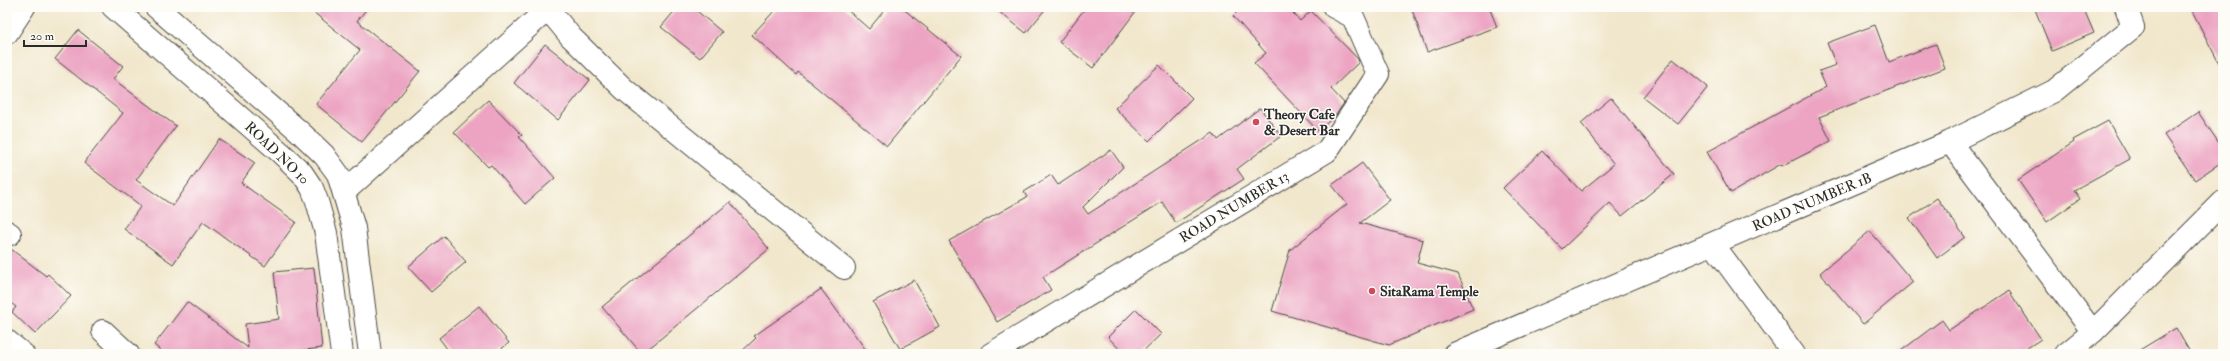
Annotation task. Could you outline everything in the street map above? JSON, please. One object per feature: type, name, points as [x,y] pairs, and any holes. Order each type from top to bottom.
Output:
[{"type":"street","points":[[7,34],[24,7]]},
{"type":"street","name":"ROAD NO 10","points":[[113,7],[281,152],[302,173],[312,188],[326,233],[342,354]]},
{"type":"street","name":"ROAD NO 10","points":[[156,7],[300,132],[324,155],[338,174],[354,228],[370,354]]},
{"type":"street","name":"ROAD NUMBER 13","points":[[991,354],[1326,151],[1378,74],[1352,17],[1334,7]]},
{"type":"street","name":"ROAD NUMBER 1B","points":[[1454,354],[1950,142],[2054,91],[2133,27],[2126,7]]},
{"type":"street","points":[[344,192],[548,9],[571,37],[624,89],[844,268]]},
{"type":"street","points":[[1950,142],[2093,332]]},
{"type":"street","points":[[2066,354],[2093,332],[2223,202]]},
{"type":"street","points":[[1713,244],[1794,354]]},
{"type":"street","points":[[103,331],[128,354]]},
{"type":"street","points":[[7,341],[23,354]]},
{"type":"building","points":[[307,7],[368,7],[357,21],[420,71],[362,142],[316,104],[360,50]]},
{"type":"building","points":[[678,7],[692,7],[722,32],[700,58],[661,27]]},
{"type":"building","points":[[778,7],[844,7],[869,29],[887,7],[901,7],[961,56],[887,146],[798,72],[796,75],[752,35]]},
{"type":"building","points":[[993,7],[1047,7],[1026,33]]},
{"type":"building","points":[[1086,7],[1139,7],[1093,68],[1059,42]]},
{"type":"building","points":[[1242,7],[1288,7],[1300,21],[1311,11],[1358,59],[1359,62],[1331,89],[1344,103],[1336,115],[1318,131],[1254,63],[1266,53],[1233,16]]},
{"type":"building","points":[[1411,7],[1489,7],[1497,27],[1427,52]]},
{"type":"building","points":[[2034,7],[2083,7],[2094,33],[2052,51]]},
{"type":"building","points":[[2190,7],[2223,7],[2223,71]]},
{"type":"building","points":[[1875,25],[1889,62],[1936,44],[1945,68],[1819,117],[1831,141],[1782,166],[1781,164],[1731,193],[1707,152],[1826,87],[1819,71],[1836,65],[1827,43]]},
{"type":"building","points":[[78,30],[123,66],[113,79],[176,126],[136,180],[173,206],[219,139],[255,163],[241,183],[296,222],[265,266],[203,222],[173,264],[124,229],[141,206],[84,163],[123,113],[55,59]]},
{"type":"building","points":[[545,44],[590,80],[558,120],[514,83]]},
{"type":"building","points":[[1673,59],[1708,87],[1678,124],[1643,97]]},
{"type":"building","points":[[1159,65],[1192,98],[1149,141],[1115,108]]},
{"type":"building","points":[[1611,98],[1674,174],[1622,216],[1610,203],[1562,249],[1503,188],[1542,151],[1581,191],[1614,164],[1581,123]]},
{"type":"building","points":[[488,100],[522,135],[519,137],[555,178],[525,204],[491,165],[488,167],[454,132]]},
{"type":"building","points":[[1260,108],[1281,136],[1237,169],[1244,179],[1176,223],[1162,202],[1043,277],[1051,290],[997,322],[949,241],[1027,197],[1024,192],[1051,175],[1058,185],[1111,150],[1123,167],[1083,207],[1088,214],[1213,133],[1218,140]]},
{"type":"building","points":[[2198,112],[2223,149],[2223,161],[2195,180],[2164,135]]},
{"type":"building","points":[[2108,121],[2130,159],[2074,190],[2080,199],[2047,222],[2018,180],[2074,142],[2073,140]]},
{"type":"building","name":"SitaRama Temple","points":[[1362,163],[1390,200],[1360,223],[1423,240],[1417,263],[1458,274],[1473,309],[1389,345],[1272,311],[1290,250],[1347,204],[1332,185]]},
{"type":"building","points":[[1937,198],[1965,237],[1937,258],[1909,218]]},
{"type":"building","points":[[730,202],[769,249],[642,354],[602,307]]},
{"type":"building","points":[[1870,231],[1913,282],[1863,324],[1820,273]]},
{"type":"building","points":[[444,236],[466,262],[431,292],[408,267]]},
{"type":"building","points":[[7,246],[46,276],[48,274],[71,296],[35,334],[12,312],[16,307],[7,300]]},
{"type":"building","points":[[314,268],[322,348],[273,354],[165,354],[154,345],[187,302],[248,348],[245,324],[279,319],[274,272]]},
{"type":"building","points":[[914,280],[940,327],[900,349],[873,302]]},
{"type":"building","points":[[821,289],[869,354],[739,354],[756,338],[754,336]]},
{"type":"building","points":[[2009,291],[2041,339],[2018,354],[1897,354],[1942,320],[1949,330]]},
{"type":"building","points":[[479,306],[509,343],[494,354],[451,354],[439,338]]},
{"type":"building","points":[[1136,309],[1161,334],[1140,354],[1124,354],[1108,337]]},
{"type":"building","points":[[2176,328],[2191,354],[2133,354]]},
{"type":"place","name":"Theory Cafe & Desert Bar","points":[[1256,122]]},
{"type":"place","name":"SitaRama Temple","points":[[1372,291]]}]
